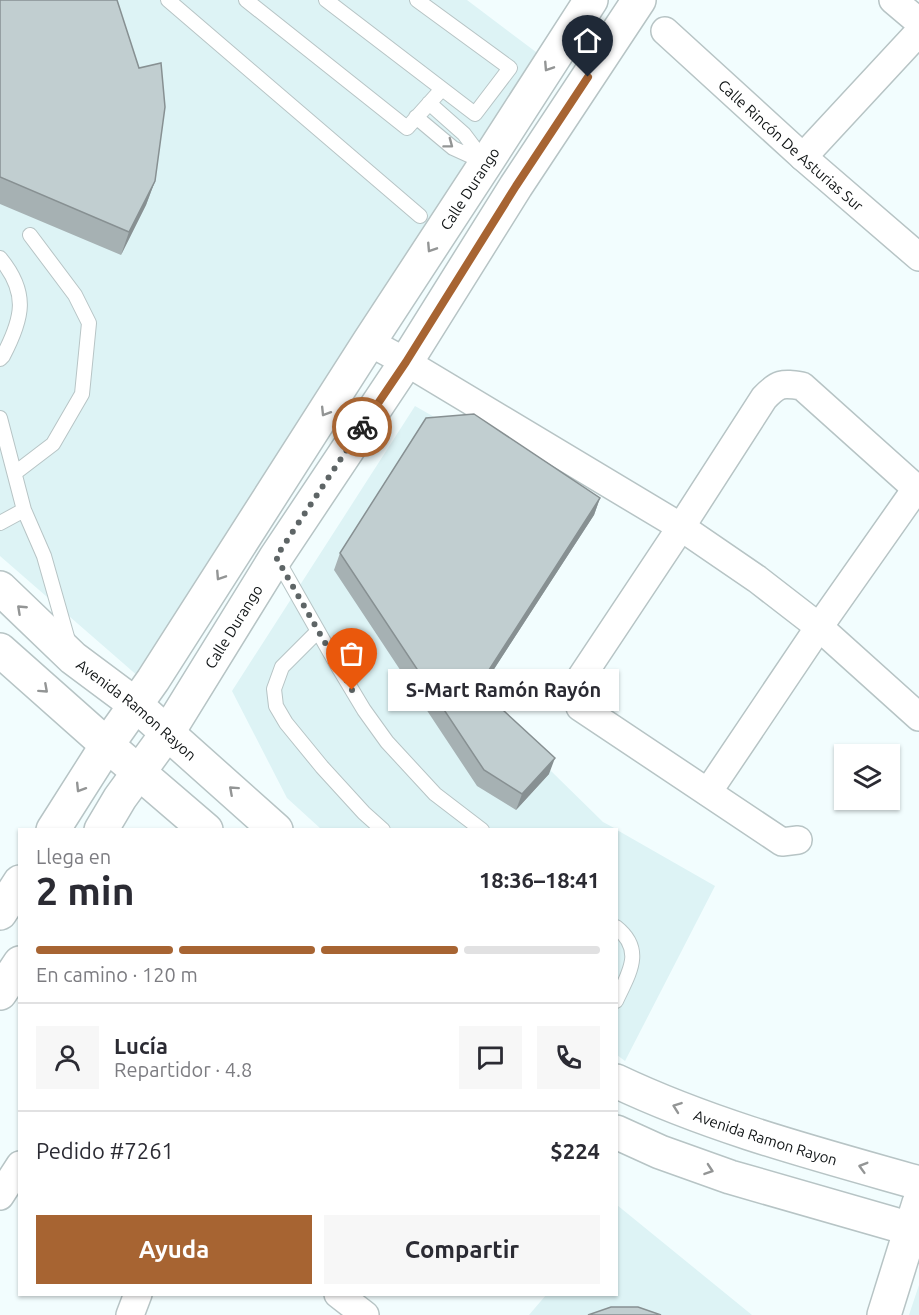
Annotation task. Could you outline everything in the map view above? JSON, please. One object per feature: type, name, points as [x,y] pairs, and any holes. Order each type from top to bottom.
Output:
[{"type":"main road","name":"Calle Durango","points":[[54,828],[107,745],[172,651],[591,0]]},
{"type":"main road","name":"Calle Durango","points":[[102,828],[120,798],[168,732],[276,557],[406,362],[635,2]]},
{"type":"main road","points":[[486,163],[516,186]]},
{"type":"main road","name":"Avenida Ramon Rayon","points":[[0,588],[73,658],[168,732],[274,828]]},
{"type":"main road","points":[[0,650],[204,828]]},
{"type":"main road","points":[[0,913],[18,885]]},
{"type":"main road","points":[[0,993],[18,966]]},
{"type":"main road","name":"Avenida Ramon Rayon","points":[[618,1082],[652,1098],[773,1142],[919,1183]]},
{"type":"main road","points":[[618,1132],[660,1152],[730,1177],[917,1221],[884,1315]]},
{"type":"street","points":[[893,0],[919,22]]},
{"type":"street","name":"Calle Rincón De Asturias Sur","points":[[664,31],[803,158],[919,257]]},
{"type":"street","points":[[803,158],[919,32]]},
{"type":"street","points":[[369,342],[681,527],[757,579],[819,627],[919,717]]},
{"type":"street","points":[[708,792],[819,627],[918,490],[802,386],[786,383],[773,388],[764,398],[580,680],[576,692],[580,706],[782,842],[798,840]]},
{"type":"street","points":[[0,1196],[18,1168]]},
{"type":"street","points":[[130,1315],[137,1296]]},
{"type":"street","points":[[335,1302],[365,1315]]},
{"type":"lane","points":[[168,0],[420,216]]},
{"type":"lane","points":[[246,0],[407,128],[442,88]]},
{"type":"lane","points":[[326,0],[475,114],[510,68],[417,0]]},
{"type":"lane","points":[[429,103],[464,134],[486,163]]},
{"type":"lane","points":[[416,117],[453,148],[486,163]]},
{"type":"lane","points":[[15,473],[52,444],[82,394],[89,323],[75,295],[30,235]]},
{"type":"lane","points":[[0,258],[9,268],[20,300],[20,315],[16,332],[0,359]]},
{"type":"lane","points":[[0,418],[24,510],[44,556],[73,658]]},
{"type":"lane","points":[[0,523],[24,510]]},
{"type":"lane","points":[[276,557],[364,710],[387,742],[435,794],[479,828]]},
{"type":"lane","points":[[318,631],[282,667],[274,689],[276,706],[286,723],[322,767],[381,828]]},
{"type":"lane","points":[[618,929],[631,942],[633,953],[630,971],[618,997]]},
{"type":"shaded area","points":[[0,0],[467,0],[540,55],[139,677],[0,556]]},
{"type":"shaded area","points":[[415,406],[595,509],[473,703],[551,771],[603,822],[614,828],[320,828],[287,798],[232,691]]},
{"type":"shaded area","points":[[618,831],[715,886],[625,1061],[618,1056]]},
{"type":"shaded area","points":[[618,1206],[752,1315],[529,1315],[545,1296],[618,1296]]},
{"type":"shaded area","points":[[919,1285],[919,1315],[909,1315]]},
{"type":"building","points":[[0,0],[117,0],[139,68],[161,63],[165,107],[155,181],[129,232],[0,177]]},
{"type":"building","points":[[474,414],[600,498],[478,687],[555,758],[522,794],[484,770],[340,553],[426,418]]},
{"type":"building","points":[[611,1307],[638,1307],[661,1315],[588,1315]]},
{"type":"way so far","points":[[352,690],[276,557],[362,427]]},
{"type":"place","name":"S-Mart Ramón Rayón","points":[[352,690]]},
{"type":"route","points":[[362,427],[588,77]]}]
